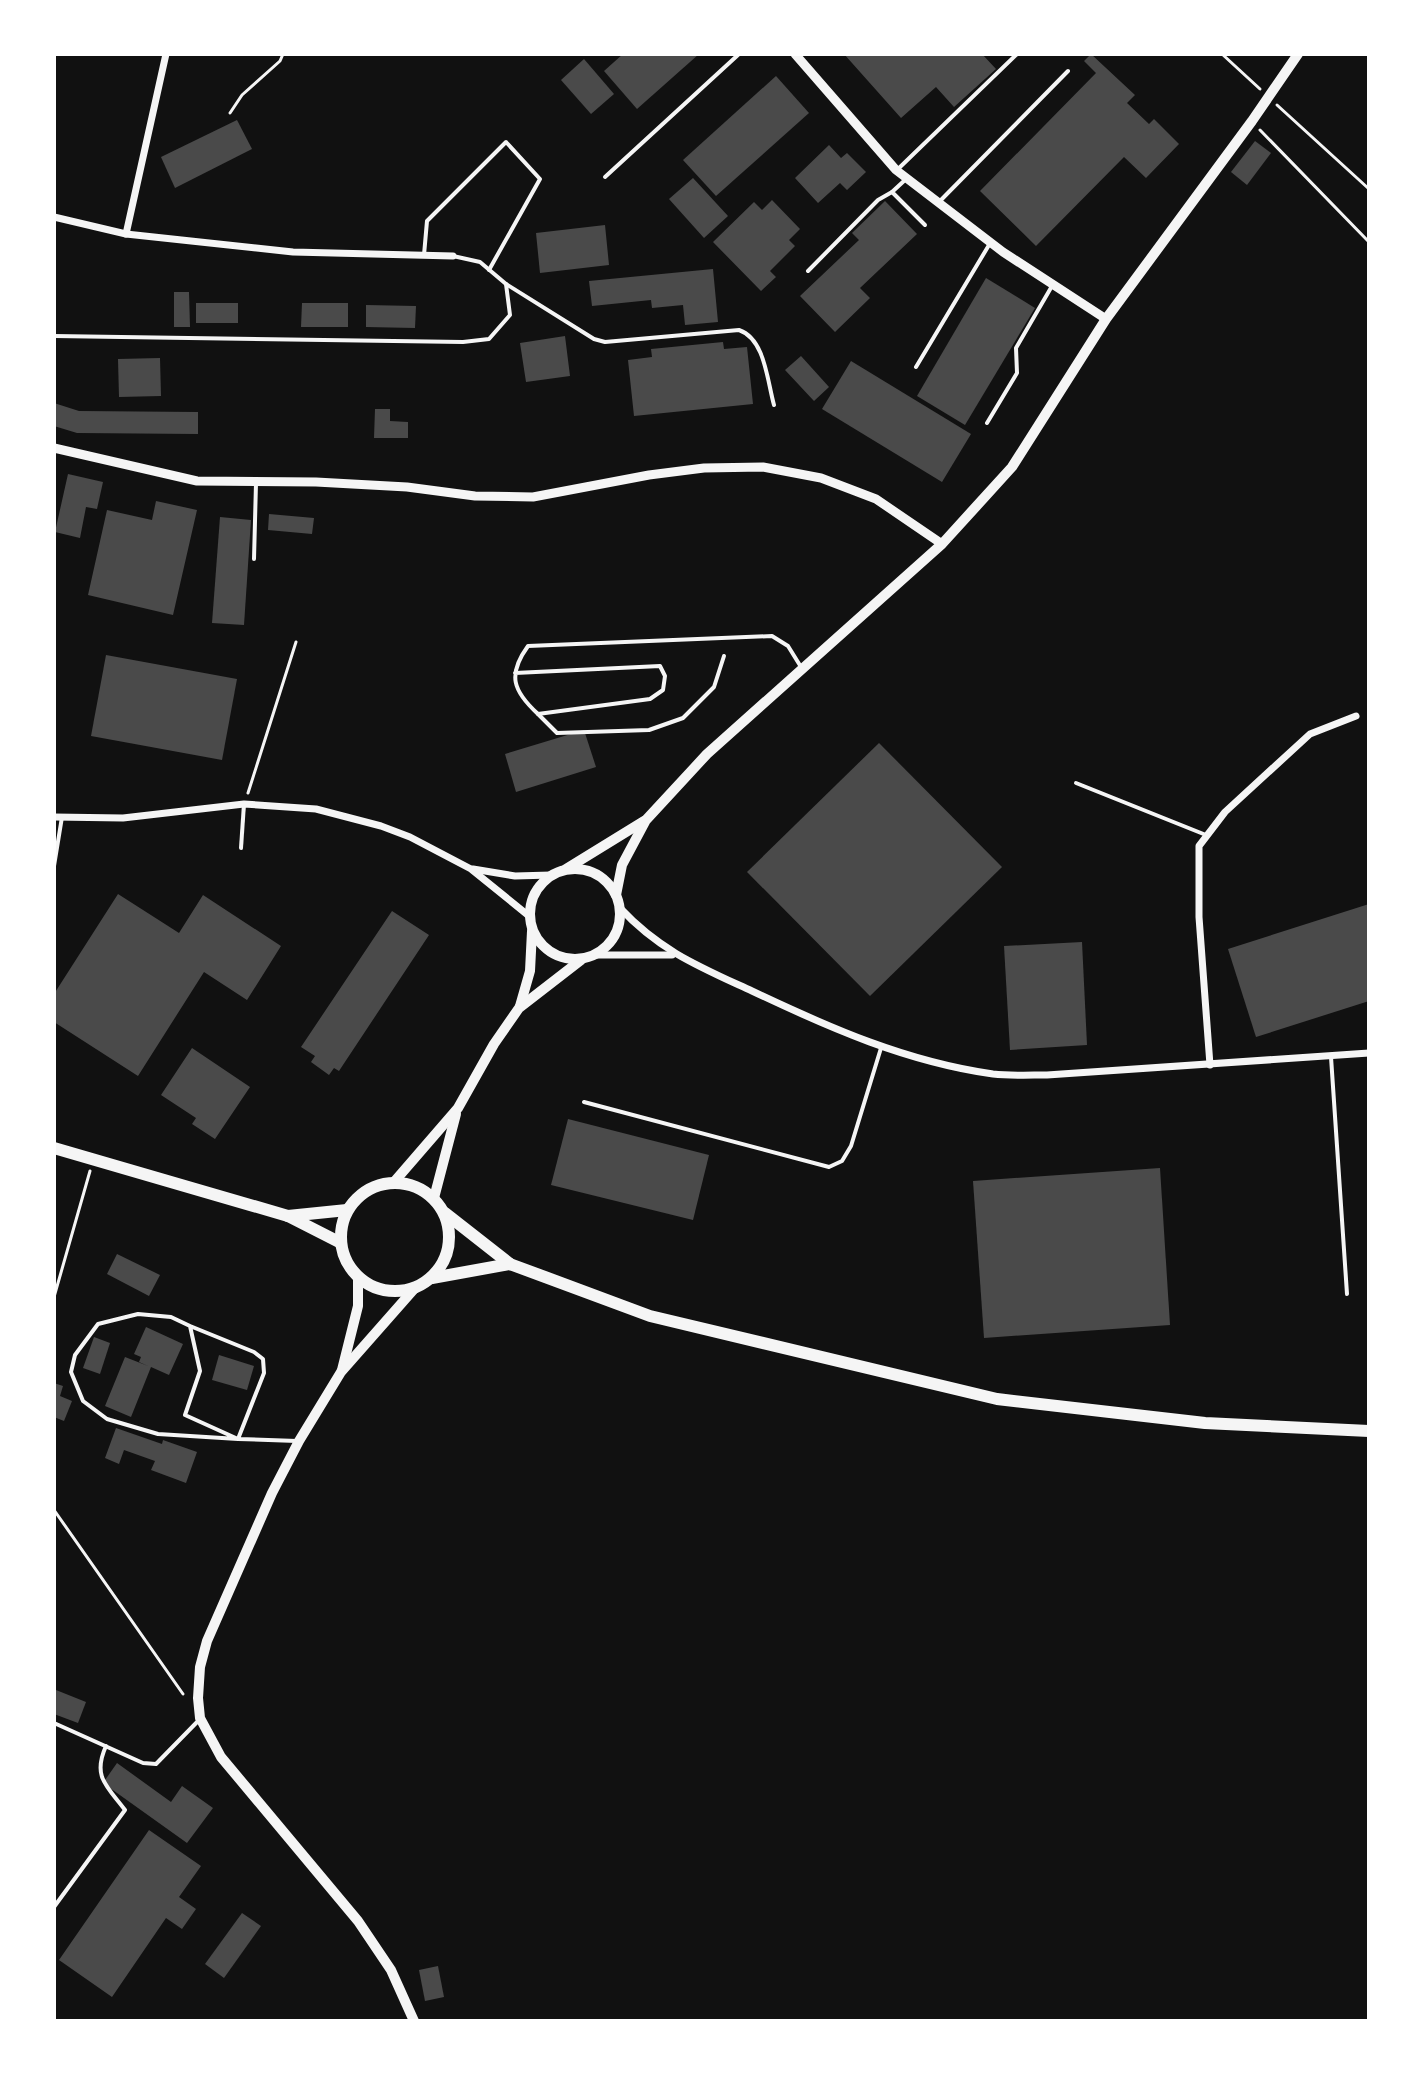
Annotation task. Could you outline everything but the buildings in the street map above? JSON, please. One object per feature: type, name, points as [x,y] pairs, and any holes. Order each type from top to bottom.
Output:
[{"type":"main road","points":[[616,895],[622,865],[646,820],[707,754],[942,544],[1012,467],[1106,319],[1298,54]]},
{"type":"main road","points":[[519,1008],[530,971],[532,931],[529,916],[535,893],[551,875],[646,820]]},
{"type":"main road","points":[[394,1182],[458,1108],[494,1044],[519,1008],[581,960],[607,947],[616,935],[620,908],[608,883],[582,869],[566,869]]},
{"type":"main road","points":[[532,931],[540,945],[553,954],[581,960]]},
{"type":"main road","points":[[434,1198],[458,1108]]},
{"type":"main road","points":[[54,1148],[288,1216],[341,1243]]},
{"type":"main road","points":[[415,1288],[393,1292],[374,1287],[358,1277],[346,1262],[341,1229],[347,1210],[359,1196],[375,1186],[394,1182],[418,1187],[434,1198],[445,1213],[510,1264],[650,1316],[997,1399],[1205,1423],[1369,1431]]},
{"type":"main road","points":[[288,1216],[347,1210]]},
{"type":"main road","points":[[432,1278],[444,1263],[450,1245],[445,1213]]},
{"type":"main road","points":[[414,2021],[391,1970],[358,1921],[221,1757],[200,1718],[200,1667],[207,1641],[272,1493],[341,1372],[415,1288],[432,1278],[510,1264]]},
{"type":"main road","points":[[341,1372],[358,1306],[358,1277]]},
{"type":"street","points":[[126,234],[166,54]]},
{"type":"street","points":[[795,54],[896,170],[990,243],[1106,319]]},
{"type":"street","points":[[54,217],[126,234],[293,252],[453,256]]},
{"type":"street","points":[[54,448],[197,481],[316,482],[407,487],[475,496],[533,497],[677,471],[763,467],[821,478],[876,499],[942,544]]},
{"type":"street","points":[[1210,1065],[1197,858],[1199,846],[1225,812],[1310,734],[1356,716]]},
{"type":"street","points":[[58,817],[123,818],[244,804],[316,809],[410,837],[471,869],[529,916]]},
{"type":"street","points":[[471,869],[515,876],[551,875]]},
{"type":"street","points":[[620,908],[638,928],[674,955],[825,1025],[881,1048],[994,1074],[1047,1075],[1369,1053]]},
{"type":"street","points":[[595,955],[674,955]]},
{"type":"lane","points":[[605,177],[739,54]]},
{"type":"lane","points":[[896,170],[1017,54]]},
{"type":"lane","points":[[939,203],[1068,71]]},
{"type":"lane","points":[[424,255],[427,221],[506,142],[540,179],[489,270]]},
{"type":"lane","points":[[808,271],[878,200],[906,178]]},
{"type":"lane","points":[[892,192],[925,225]]},
{"type":"lane","points":[[916,367],[990,243]]},
{"type":"lane","points":[[453,256],[480,262],[506,284],[594,339],[605,342],[739,330],[748,333],[757,343],[774,405]]},
{"type":"lane","points":[[54,336],[476,341],[489,339],[510,315],[506,284]]},
{"type":"lane","points":[[987,423],[1017,373],[1016,348],[1053,284]]},
{"type":"lane","points":[[254,559],[256,483]]},
{"type":"lane","points":[[724,656],[714,687],[683,718],[649,730],[557,733],[517,691],[515,673],[520,657],[528,646],[772,636],[788,646],[802,669]]},
{"type":"lane","points":[[515,673],[660,666],[665,676],[663,690],[650,699],[538,714]]},
{"type":"lane","points":[[1076,783],[1206,835]]},
{"type":"lane","points":[[241,848],[244,804]]},
{"type":"lane","points":[[54,866],[58,817]]},
{"type":"lane","points":[[584,1102],[829,1167],[842,1161],[851,1146],[881,1048]]},
{"type":"lane","points":[[1331,1057],[1347,1294]]},
{"type":"lane","points":[[238,1439],[264,1373],[263,1359],[254,1352],[171,1317],[138,1314],[98,1324],[75,1355],[71,1372],[83,1401],[107,1419],[158,1434],[238,1439],[299,1441]]},
{"type":"lane","points":[[190,1326],[200,1371],[185,1415],[238,1439]]},
{"type":"lane","points":[[54,1723],[143,1763],[156,1764],[200,1718]]},
{"type":"lane","points":[[54,1907],[125,1810],[100,1776],[100,1759],[106,1746]]},
{"type":"path","points":[[230,113],[242,95],[280,61],[283,54]]},
{"type":"path","points":[[1222,54],[1369,189]]},
{"type":"path","points":[[1252,121],[1369,242]]},
{"type":"path","points":[[244,804],[296,642]]},
{"type":"path","points":[[54,1297],[93,1160]]},
{"type":"path","points":[[54,1510],[200,1718]]}]
